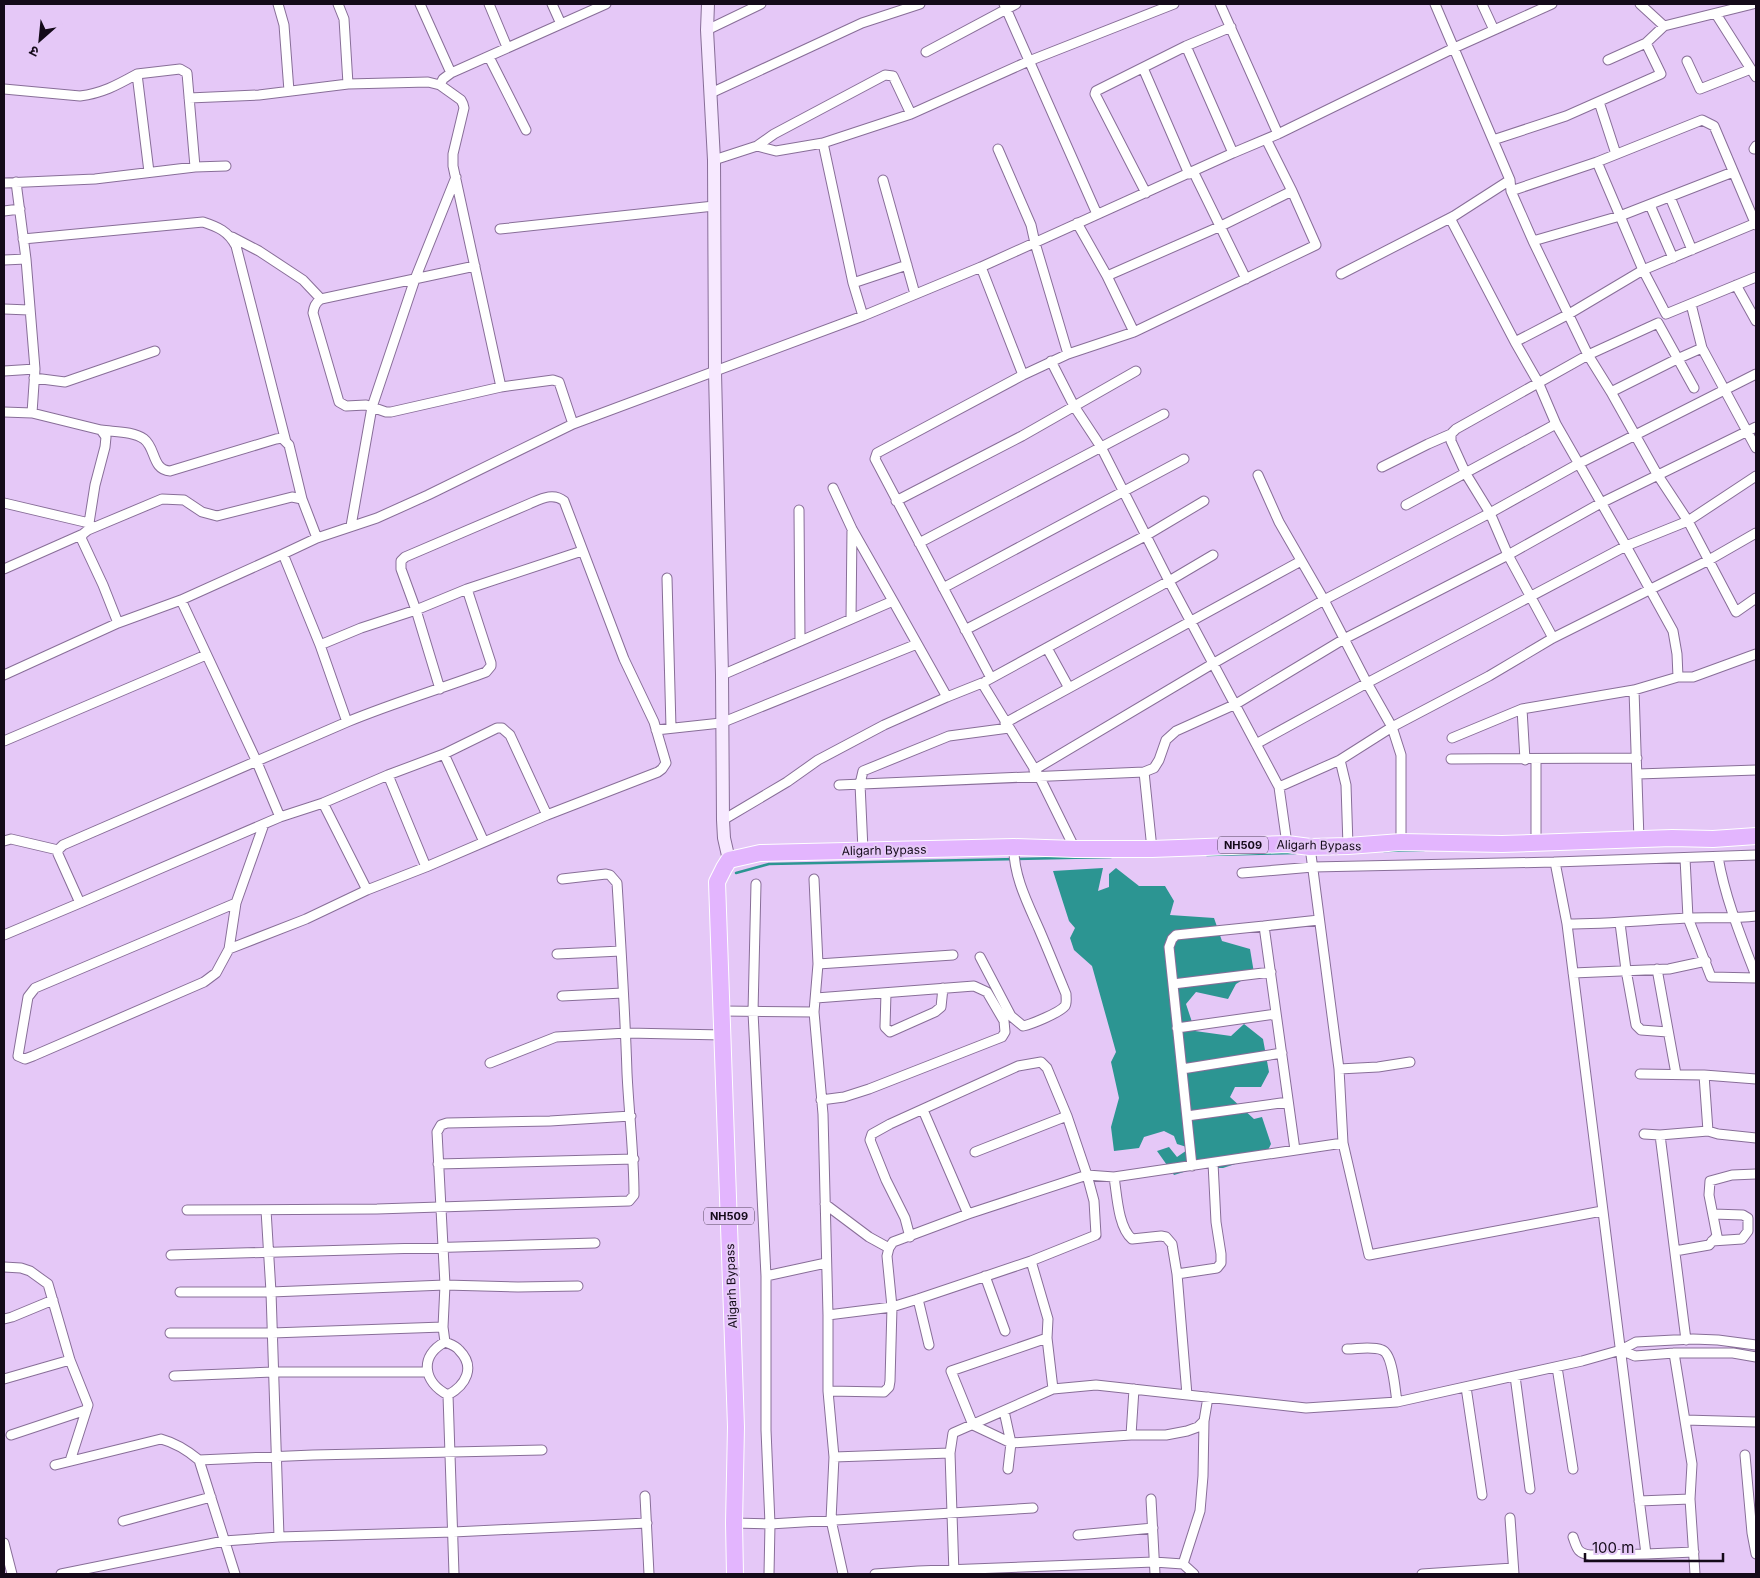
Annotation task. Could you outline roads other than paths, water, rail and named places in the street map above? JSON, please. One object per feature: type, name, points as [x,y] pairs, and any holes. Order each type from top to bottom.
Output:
[{"type":"highway","name":"Aligarh Bypass","points":[[735,1574],[739,1523],[724,1035],[727,1011],[717,882],[729,860],[760,853],[863,850],[1152,849],[1287,844],[1311,856],[1348,846],[1401,842],[1502,844],[1672,838],[1713,839],[1756,836]]},
{"type":"street","points":[[278,4],[284,25],[289,91]]},
{"type":"street","points":[[338,4],[344,19],[348,84]]},
{"type":"street","points":[[420,4],[451,73]]},
{"type":"street","points":[[490,4],[508,47]]},
{"type":"street","points":[[552,4],[561,24]]},
{"type":"street","points":[[440,84],[451,73],[606,4]]},
{"type":"street","points":[[708,4],[707,30],[714,160],[715,372],[722,675],[723,820],[724,838],[729,860]]},
{"type":"street","points":[[707,30],[761,4]]},
{"type":"street","points":[[710,93],[862,23],[920,4]]},
{"type":"street","points":[[926,52],[1005,6],[1016,4]]},
{"type":"street","points":[[757,146],[776,151],[823,143],[911,114],[1029,61],[1174,4]]},
{"type":"street","points":[[1220,4],[1278,134]]},
{"type":"street","points":[[1435,4],[1510,180],[1511,191],[1588,355],[1688,521],[1736,612],[1756,598]]},
{"type":"street","points":[[1482,4],[1494,30]]},
{"type":"street","points":[[4,676],[118,623],[181,600],[317,538],[377,518],[573,424],[863,316],[981,267],[1278,134],[1454,48],[1552,4]]},
{"type":"street","points":[[1640,4],[1664,26]]},
{"type":"street","points":[[1608,60],[1646,43],[1664,26],[1753,4]]},
{"type":"street","points":[[1005,6],[1097,214]]},
{"type":"street","points":[[1716,14],[1756,77]]},
{"type":"street","points":[[1146,193],[1095,94],[1099,88],[1231,26]]},
{"type":"street","points":[[1493,140],[1566,116],[1661,74],[1646,43]]},
{"type":"street","points":[[1186,46],[1233,153]]},
{"type":"street","points":[[489,57],[526,130]]},
{"type":"street","points":[[1687,61],[1700,89],[1751,69]]},
{"type":"street","points":[[1143,68],[1191,173],[1221,226],[1246,279]]},
{"type":"street","points":[[4,89],[86,95],[101,93],[137,74],[180,69],[187,73],[194,167]]},
{"type":"street","points":[[137,74],[149,172]]},
{"type":"street","points":[[714,160],[757,146],[774,134],[885,74],[893,76],[911,114]]},
{"type":"street","points":[[189,98],[259,96],[348,84],[428,82],[440,84],[461,100],[464,108],[452,154],[501,387]]},
{"type":"street","points":[[1599,102],[1616,154]]},
{"type":"street","points":[[1511,191],[1597,162],[1702,120],[1714,126],[1756,224],[1643,270],[1569,314],[1515,342]]},
{"type":"street","points":[[991,678],[875,459],[877,453],[1023,375],[1068,354],[1134,332],[1316,245],[1266,139]]},
{"type":"street","points":[[823,143],[853,283],[863,316]]},
{"type":"street","points":[[998,149],[1031,225],[1068,354]]},
{"type":"street","points":[[1597,162],[1643,270],[1666,314]]},
{"type":"street","points":[[4,183],[95,179],[194,167],[226,166]]},
{"type":"street","points":[[1533,241],[1620,216],[1733,172]]},
{"type":"street","points":[[352,526],[372,406],[415,279],[456,177]]},
{"type":"street","points":[[883,180],[915,294]]},
{"type":"street","points":[[1341,274],[1450,218],[1510,180]]},
{"type":"street","points":[[16,182],[26,259],[35,373],[32,413]]},
{"type":"street","points":[[1107,276],[1221,226],[1292,191]]},
{"type":"street","points":[[1670,197],[1692,250]]},
{"type":"street","points":[[1650,204],[1673,258]]},
{"type":"street","points":[[500,230],[714,206]]},
{"type":"street","points":[[4,211],[20,210]]},
{"type":"street","points":[[1450,218],[1538,382],[1556,424],[1673,631],[1678,677]]},
{"type":"street","points":[[23,239],[203,222],[225,230],[236,246],[286,442]]},
{"type":"street","points":[[1077,223],[1107,276],[1134,332]]},
{"type":"street","points":[[231,237],[259,251],[303,280],[321,299]]},
{"type":"street","points":[[4,260],[26,259]]},
{"type":"street","points":[[853,283],[907,265]]},
{"type":"street","points":[[476,266],[321,299],[315,304],[313,313],[339,402],[348,407],[372,406],[386,412],[391,412],[501,387],[556,380],[559,382],[573,424]]},
{"type":"street","points":[[981,267],[1023,375]]},
{"type":"street","points":[[1382,467],[1451,434],[1456,429],[1538,382],[1588,355],[1658,322],[1666,314],[1756,277]]},
{"type":"street","points":[[1736,285],[1756,321]]},
{"type":"street","points":[[1691,304],[1702,348],[1756,448]]},
{"type":"street","points":[[4,308],[29,310]]},
{"type":"street","points":[[1658,322],[1694,388]]},
{"type":"street","points":[[1611,392],[1702,348]]},
{"type":"street","points":[[4,370],[35,373],[65,382],[155,351]]},
{"type":"street","points":[[1051,362],[1074,406],[1101,448],[1169,581],[1279,787],[1287,844]]},
{"type":"street","points":[[896,500],[1022,436],[1136,372]]},
{"type":"street","points":[[1037,774],[1214,663],[1324,600],[1635,434],[1726,391],[1756,374]]},
{"type":"street","points":[[4,412],[32,413],[101,430],[136,435],[146,440],[158,466],[170,471],[276,438],[282,438],[289,445],[302,499],[317,538]]},
{"type":"street","points":[[919,543],[1164,414]]},
{"type":"street","points":[[1406,505],[1556,424]]},
{"type":"street","points":[[839,785],[1037,774],[1144,772],[1154,768],[1166,740],[1176,731],[1236,704],[1344,639],[1508,555],[1601,503],[1756,427]]},
{"type":"street","points":[[91,525],[105,447],[106,437],[101,430]]},
{"type":"street","points":[[1451,434],[1451,442],[1466,474],[1490,512],[1508,555],[1532,596],[1553,638]]},
{"type":"street","points":[[943,588],[1184,459]]},
{"type":"street","points":[[1258,475],[1279,522],[1324,600],[1392,727],[1401,755],[1401,842]]},
{"type":"street","points":[[1256,744],[1626,546],[1688,521],[1756,476]]},
{"type":"street","points":[[833,488],[852,529],[947,697]]},
{"type":"street","points":[[229,949],[306,919],[367,890],[426,867],[546,815],[662,770],[666,763],[656,730],[624,660],[564,501],[558,496],[550,496],[405,557],[401,561],[400,569],[416,610],[440,689]]},
{"type":"street","points":[[4,570],[83,534],[91,525],[162,499],[184,500],[202,512],[217,516],[292,497],[302,499]]},
{"type":"street","points":[[965,630],[1147,535],[1204,501]]},
{"type":"street","points":[[4,503],[91,525]]},
{"type":"street","points":[[799,510],[800,640]]},
{"type":"street","points":[[851,619],[852,529]]},
{"type":"street","points":[[1279,787],[1340,760],[1392,727],[1489,676],[1553,638],[1709,560],[1756,532]]},
{"type":"street","points":[[83,534],[83,542],[118,623]]},
{"type":"street","points":[[320,645],[467,589],[582,551]]},
{"type":"street","points":[[283,554],[320,645],[347,722]]},
{"type":"street","points":[[723,820],[786,782],[818,760],[884,725],[982,683],[1213,555]]},
{"type":"street","points":[[863,850],[860,784],[863,771],[949,736],[1007,725],[1069,688],[1301,561]]},
{"type":"street","points":[[667,578],[671,728]]},
{"type":"street","points":[[80,903],[58,854],[58,850],[63,844],[347,722],[486,672],[491,666],[467,589]]},
{"type":"street","points":[[181,600],[256,760],[280,817]]},
{"type":"street","points":[[722,675],[894,601]]},
{"type":"street","points":[[656,730],[721,723],[917,644]]},
{"type":"street","points":[[1047,648],[1069,688]]},
{"type":"street","points":[[4,741],[206,654]]},
{"type":"street","points":[[1452,738],[1522,709],[1634,690],[1678,677],[1693,677],[1756,654]]},
{"type":"street","points":[[982,683],[1037,774],[1075,849]]},
{"type":"street","points":[[1634,690],[1639,840]]},
{"type":"street","points":[[1522,709],[1525,760]]},
{"type":"street","points":[[4,935],[280,817],[323,803],[388,775],[444,754],[497,728],[502,728],[510,735],[546,815]]},
{"type":"street","points":[[444,754],[484,842]]},
{"type":"street","points":[[1451,759],[1637,758]]},
{"type":"street","points":[[1536,759],[1536,842]]},
{"type":"street","points":[[1340,760],[1346,785],[1348,846]]},
{"type":"street","points":[[1638,774],[1756,770]]},
{"type":"street","points":[[1144,772],[1152,849]]},
{"type":"street","points":[[388,775],[426,867]]},
{"type":"street","points":[[323,803],[367,890]]},
{"type":"street","points":[[236,903],[35,988],[28,997],[17,1051],[18,1056],[25,1058],[34,1056],[204,982],[216,972],[229,949],[236,903],[264,824]]},
{"type":"street","points":[[4,841],[11,839],[58,850]]},
{"type":"street","points":[[980,957],[1011,1016],[1023,1026],[1035,1023],[1064,1007],[1067,1001],[1066,994],[1030,909],[1015,864],[1014,850]]},
{"type":"street","points":[[1242,873],[1311,856],[1556,862],[1756,855]]},
{"type":"street","points":[[1311,856],[1339,1069],[1343,1143],[1368,1255],[1602,1211]]},
{"type":"street","points":[[1685,858],[1688,918],[1711,977],[1756,977],[1734,918],[1718,857]]},
{"type":"street","points":[[1556,862],[1567,924],[1646,1554]]},
{"type":"street","points":[[187,1210],[377,1210],[441,1206],[629,1201],[634,1195],[634,1159],[627,1074],[627,1033],[617,883],[606,874],[562,879]]},
{"type":"street","points":[[814,879],[818,964],[814,1012],[823,1114],[828,1391],[834,1457],[831,1520],[843,1574]]},
{"type":"street","points":[[756,884],[753,1012],[766,1276],[767,1523],[770,1574]]},
{"type":"street","points":[[1567,924],[1620,924],[1688,918],[1756,916]]},
{"type":"street","points":[[1192,1166],[1169,948],[1172,939],[1176,935],[1319,920]]},
{"type":"street","points":[[1620,924],[1636,1025],[1641,1030],[1668,1032]]},
{"type":"street","points":[[1264,926],[1294,1150]]},
{"type":"street","points":[[557,954],[621,951]]},
{"type":"street","points":[[818,964],[953,955]]},
{"type":"street","points":[[1573,973],[1682,967],[1706,961]]},
{"type":"street","points":[[1657,969],[1676,1074]]},
{"type":"street","points":[[1173,984],[1271,972]]},
{"type":"street","points":[[816,998],[974,986],[987,992],[1004,1021],[1005,1032],[1002,1037],[869,1089],[844,1097],[821,1100]]},
{"type":"street","points":[[886,993],[885,1027],[890,1032],[935,1012],[941,1007],[943,988]]},
{"type":"street","points":[[562,996],[624,993]]},
{"type":"street","points":[[727,1011],[814,1012]]},
{"type":"street","points":[[1177,1028],[1276,1014]]},
{"type":"street","points":[[490,1062],[556,1037],[627,1033],[724,1035]]},
{"type":"street","points":[[1182,1069],[1282,1053]]},
{"type":"street","points":[[828,1315],[892,1307],[918,1300],[1030,1261],[1096,1235],[1094,1201],[1087,1175],[1067,1116],[1047,1068],[1041,1062],[1018,1066],[876,1130],[872,1134],[870,1140],[886,1180],[905,1218],[910,1237]]},
{"type":"street","points":[[1339,1069],[1378,1067],[1410,1062]]},
{"type":"street","points":[[1640,1074],[1704,1075],[1756,1080]]},
{"type":"street","points":[[1704,1075],[1708,1131]]},
{"type":"street","points":[[1187,1116],[1288,1102]]},
{"type":"street","points":[[923,1110],[968,1214]]},
{"type":"street","points":[[445,1342],[443,1327],[445,1285],[437,1132],[441,1125],[446,1122],[550,1121],[631,1116]]},
{"type":"street","points":[[975,1152],[1067,1116]]},
{"type":"street","points":[[1644,1134],[1660,1135],[1708,1131],[1718,1134],[1756,1138]]},
{"type":"street","points":[[1660,1135],[1686,1340]]},
{"type":"street","points":[[828,1391],[884,1392],[888,1387],[890,1381],[892,1307],[887,1256],[893,1242],[968,1214],[1087,1175],[1114,1177],[1343,1143]]},
{"type":"street","points":[[438,1164],[634,1159]]},
{"type":"street","points":[[1177,1274],[1218,1268],[1221,1263],[1216,1222],[1213,1162]]},
{"type":"street","points":[[1675,1251],[1709,1245],[1717,1236],[1709,1194],[1710,1181],[1732,1175],[1756,1174]]},
{"type":"street","points":[[1114,1177],[1123,1226],[1127,1235],[1132,1239],[1161,1236],[1166,1237],[1172,1244],[1177,1274],[1188,1394]]},
{"type":"street","points":[[825,1204],[869,1237],[889,1248]]},
{"type":"street","points":[[266,1210],[280,1537]]},
{"type":"street","points":[[1712,1241],[1742,1239],[1748,1231],[1748,1218],[1743,1215],[1713,1214]]},
{"type":"street","points":[[171,1255],[595,1243]]},
{"type":"street","points":[[1030,1261],[1048,1319],[1047,1338],[1053,1389]]},
{"type":"street","points":[[766,1276],[826,1263]]},
{"type":"street","points":[[4,1267],[21,1268],[38,1276],[48,1284],[70,1360],[88,1405],[70,1461]]},
{"type":"street","points":[[985,1276],[1005,1331]]},
{"type":"street","points":[[180,1292],[271,1292],[445,1285],[578,1286]]},
{"type":"street","points":[[4,1319],[53,1300]]},
{"type":"street","points":[[918,1300],[929,1345]]},
{"type":"street","points":[[170,1333],[443,1327]]},
{"type":"street","points":[[1047,1338],[951,1371],[973,1425],[1011,1443],[1131,1435],[1166,1435],[1187,1432],[1198,1427],[1204,1421]]},
{"type":"street","points":[[954,1572],[950,1453],[953,1433],[1053,1389],[1096,1385],[1306,1408],[1397,1402],[1557,1368],[1621,1350],[1636,1342],[1718,1340],[1756,1345]]},
{"type":"street","points":[[445,1342],[437,1347],[428,1360],[427,1372],[434,1385],[448,1394]]},
{"type":"street","points":[[445,1342],[458,1348],[466,1359],[468,1371],[465,1380],[458,1389],[448,1394]]},
{"type":"street","points":[[1347,1348],[1376,1349],[1384,1351],[1390,1357],[1397,1402]]},
{"type":"street","points":[[1621,1350],[1635,1356],[1674,1353],[1733,1354],[1756,1357]]},
{"type":"street","points":[[1674,1353],[1692,1464],[1690,1499],[1696,1574]]},
{"type":"street","points":[[4,1379],[70,1360]]},
{"type":"street","points":[[1557,1368],[1573,1469]]},
{"type":"street","points":[[174,1376],[273,1372],[427,1372]]},
{"type":"street","points":[[1515,1376],[1530,1489]]},
{"type":"street","points":[[1466,1387],[1482,1495]]},
{"type":"street","points":[[1131,1435],[1134,1389]]},
{"type":"street","points":[[448,1394],[454,1574]]},
{"type":"street","points":[[1183,1564],[1200,1512],[1204,1421],[1208,1398]]},
{"type":"street","points":[[11,1435],[86,1410]]},
{"type":"street","points":[[1004,1411],[1011,1443],[1008,1469]]},
{"type":"street","points":[[1685,1420],[1756,1422]]},
{"type":"street","points":[[55,1465],[161,1438],[175,1443],[200,1460],[542,1450]]},
{"type":"street","points":[[834,1457],[950,1453]]},
{"type":"street","points":[[1745,1456],[1756,1554]]},
{"type":"street","points":[[200,1460],[235,1574]]},
{"type":"street","points":[[645,1496],[649,1574]]},
{"type":"street","points":[[123,1521],[211,1497]]},
{"type":"street","points":[[1151,1499],[1155,1574]]},
{"type":"street","points":[[1639,1501],[1690,1499]]},
{"type":"street","points":[[739,1523],[831,1520],[1032,1508]]},
{"type":"street","points":[[1422,1574],[1514,1571],[1510,1518]]},
{"type":"street","points":[[61,1574],[224,1541],[280,1537],[647,1524]]},
{"type":"street","points":[[1078,1535],[1153,1528]]},
{"type":"street","points":[[1573,1536],[1577,1548],[1582,1554],[1694,1552]]},
{"type":"street","points":[[4,1543],[12,1574]]},
{"type":"street","points":[[875,1574],[1154,1562],[1183,1564],[1194,1574]]},
{"type":"waterway","points":[[1384,851],[1424,850]]},
{"type":"waterway","points":[[1207,855],[1296,853]]},
{"type":"waterway","points":[[736,873],[769,864],[1111,857]]}]
